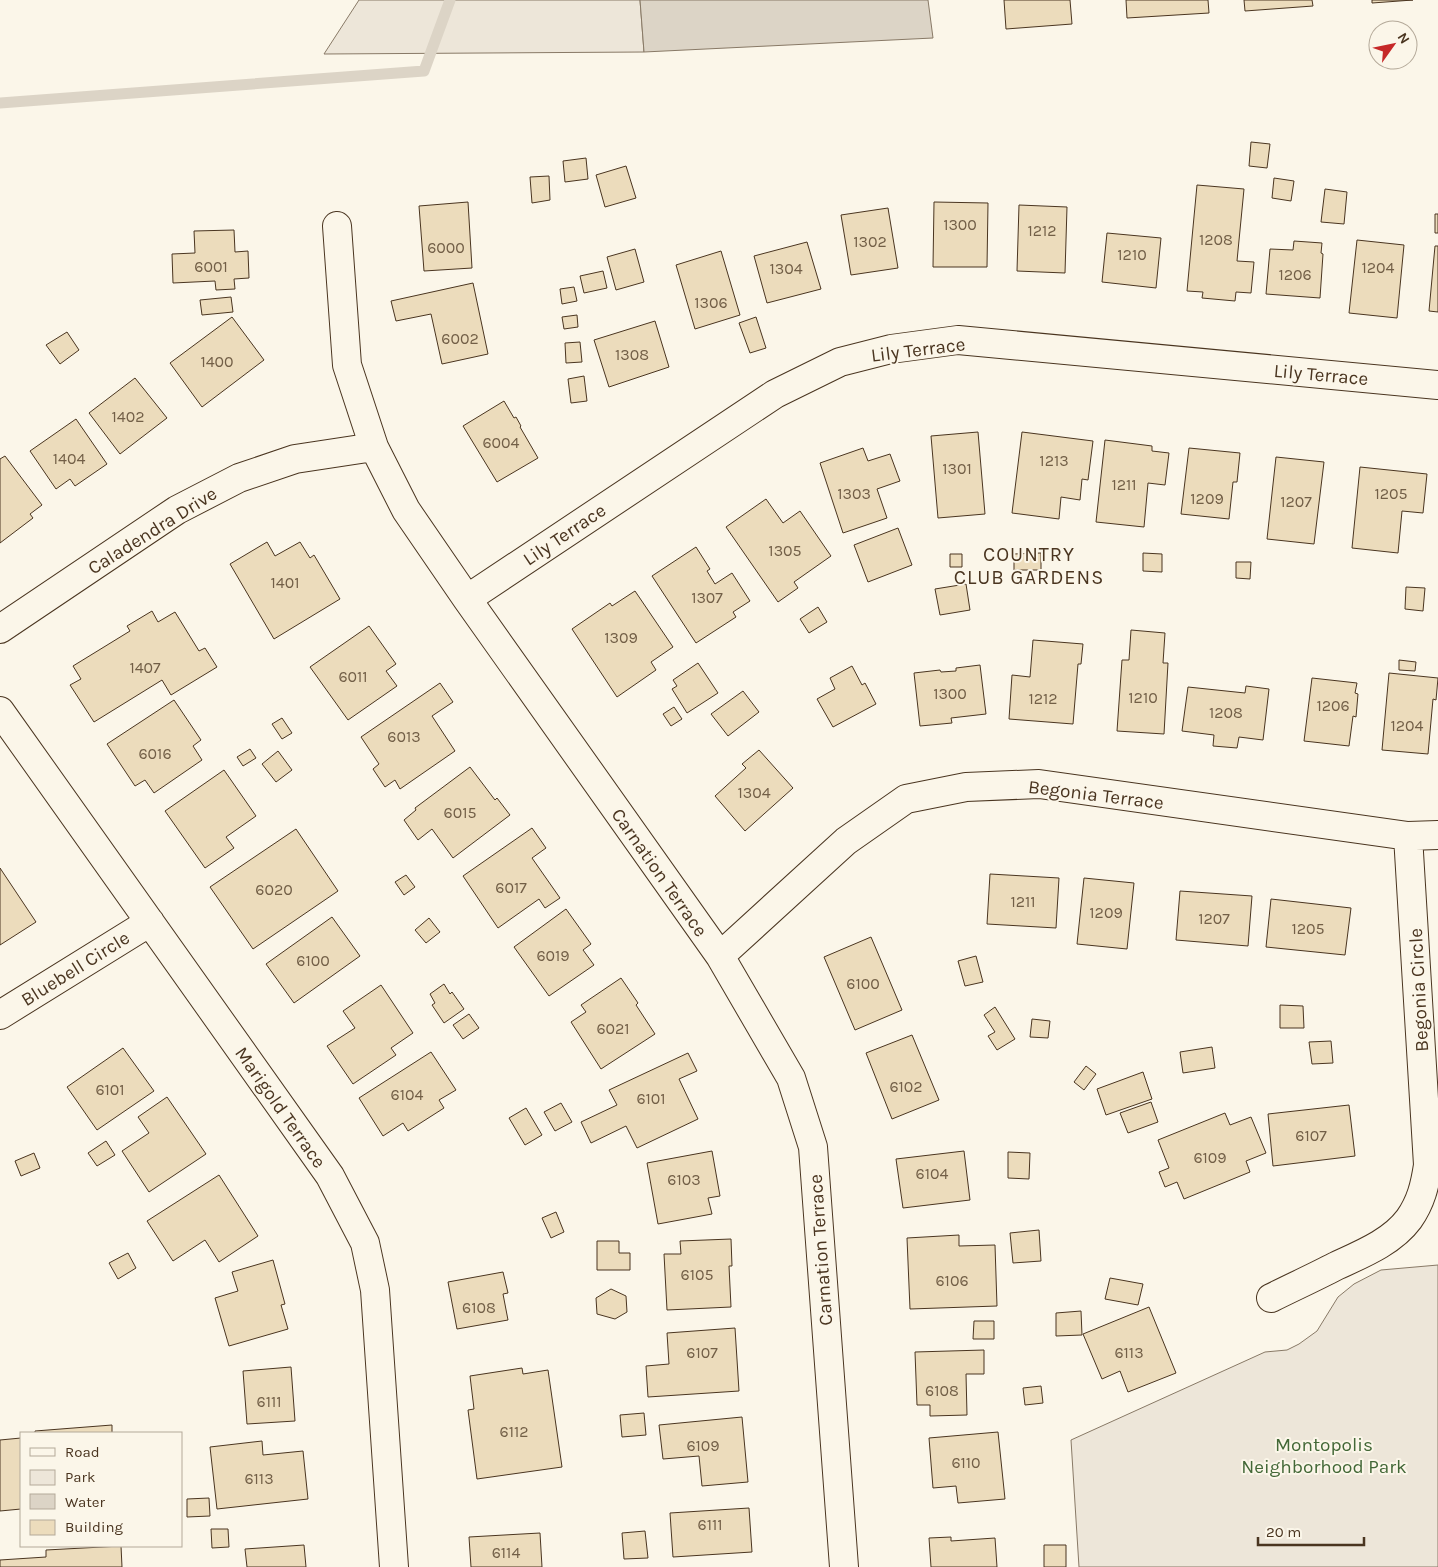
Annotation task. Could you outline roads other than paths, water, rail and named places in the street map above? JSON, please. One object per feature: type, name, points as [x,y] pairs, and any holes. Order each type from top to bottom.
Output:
[{"type":"street","name":"Carnation Terrace","points":[[337,226],[347,365],[374,447],[406,510],[720,956],[791,1078],[813,1147],[844,1567]]},
{"type":"street","name":"Lily Terrace","points":[[467,599],[775,394],[840,362],[890,348],[958,340],[1438,385]]},
{"type":"street","name":"Caladendra Drive","points":[[0,629],[177,510],[239,478],[295,459],[374,447]]},
{"type":"street","name":"Marigold Terrace","points":[[0,711],[330,1176],[365,1243],[375,1290],[394,1567]]},
{"type":"street","name":"Begonia Terrace","points":[[720,956],[853,836],[906,799],[966,786],[1039,784],[1408,836],[1438,835]]},
{"type":"street","name":"Begonia Circle","points":[[1271,1298],[1372,1249],[1392,1236],[1408,1220],[1418,1203],[1425,1185],[1428,1165],[1408,836]]},
{"type":"street","name":"Bluebell Circle","points":[[0,1015],[150,922]]},
{"type":"water","points":[[640,0],[928,0],[933,38],[644,52]]},
{"type":"waterway","points":[[0,103],[424,71],[450,0]]},
{"type":"district","name":"COUNTRY CLUB GARDENS","points":[[1029,566]]},
{"type":"park label","name":"Montopolis Neighborhood Park","points":[[1324,1455]]}]
